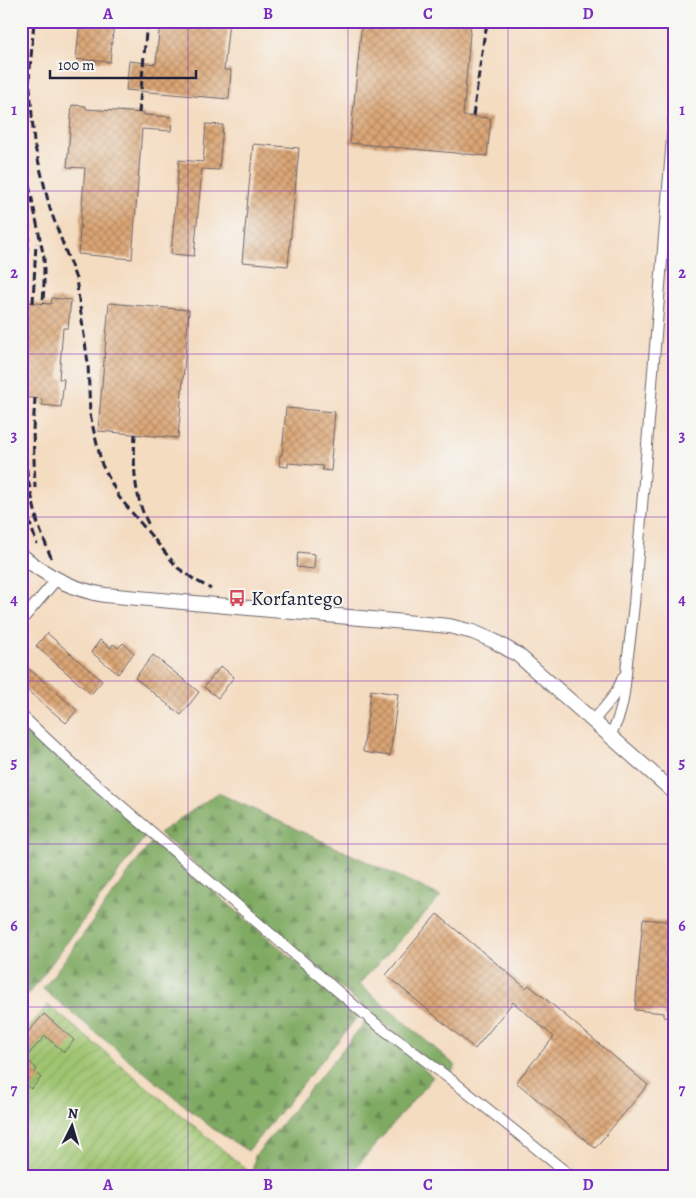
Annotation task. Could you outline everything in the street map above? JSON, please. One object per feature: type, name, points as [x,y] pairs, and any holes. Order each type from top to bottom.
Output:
[{"type":"street","points":[[609,736],[614,729],[619,714],[626,684],[675,102]]},
{"type":"street","points":[[21,555],[56,580],[90,593],[449,626],[473,632],[494,640],[518,655],[675,793]]},
{"type":"street","points":[[21,621],[56,580]]},
{"type":"street","points":[[592,722],[609,703],[620,686],[627,665]]},
{"type":"street","points":[[21,714],[84,774],[375,1023],[454,1082],[572,1177]]},
{"type":"green space","points":[[21,726],[147,834],[21,1002]]},
{"type":"green space","points":[[218,793],[441,896],[359,984],[456,1066],[447,1078],[159,833]]},
{"type":"green space","points":[[153,840],[359,1015],[248,1151],[212,1128],[43,989]]},
{"type":"green space","points":[[48,1005],[252,1174],[250,1177],[21,1177],[21,1036]]},
{"type":"green space","points":[[366,1021],[433,1077],[348,1177],[250,1177],[255,1156]]},
{"type":"building","points":[[80,21],[114,21],[110,62],[76,59]]},
{"type":"building","points":[[160,21],[229,21],[224,70],[231,70],[229,99],[126,90],[129,61],[156,64]]},
{"type":"building","points":[[362,21],[471,21],[463,116],[491,118],[487,156],[350,143]]},
{"type":"building","points":[[72,105],[86,106],[86,109],[172,117],[171,131],[142,129],[132,259],[78,254],[85,168],[67,167]]},
{"type":"building","points":[[206,124],[223,125],[219,170],[202,169],[194,256],[171,254],[179,160],[203,162]]},
{"type":"building","points":[[253,144],[299,148],[288,266],[242,262]]},
{"type":"building","points":[[52,298],[71,300],[68,328],[63,328],[59,379],[64,379],[61,407],[42,405],[42,399],[21,397],[21,302],[51,304]]},
{"type":"building","points":[[109,303],[189,310],[178,438],[98,431]]},
{"type":"building","points":[[286,408],[335,412],[331,471],[322,470],[323,466],[288,463],[288,467],[279,466],[280,455],[282,455]]},
{"type":"building","points":[[298,552],[315,554],[314,569],[296,567]]},
{"type":"building","points":[[47,633],[102,681],[91,694],[36,646]]},
{"type":"building","points":[[100,640],[111,648],[113,644],[118,648],[123,643],[134,653],[118,674],[91,652]]},
{"type":"building","points":[[153,655],[199,692],[181,715],[135,678]]},
{"type":"building","points":[[21,662],[77,710],[66,723],[21,685]]},
{"type":"building","points":[[221,666],[234,677],[218,698],[204,687]]},
{"type":"building","points":[[371,690],[398,694],[390,756],[363,752]]},
{"type":"building","points":[[437,914],[526,988],[529,985],[648,1085],[595,1148],[516,1082],[554,1037],[513,1002],[475,1049],[386,975]]},
{"type":"building","points":[[643,919],[675,922],[675,1018],[664,1017],[664,1013],[635,1010]]},
{"type":"building","points":[[44,1014],[74,1040],[64,1052],[45,1036],[25,1058],[37,1069],[35,1072],[41,1078],[31,1089],[21,1080],[21,1040]]},
{"type":"railway","points":[[29,81],[34,21]]},
{"type":"railway","points":[[139,113],[147,21]]},
{"type":"railway","points":[[473,116],[488,21]]},
{"type":"railway","points":[[29,74],[34,143],[50,209],[76,279],[88,363],[90,415],[102,465],[119,497],[178,568],[211,589]]},
{"type":"railway","points":[[23,143],[26,106]]},
{"type":"railway","points":[[24,137],[26,170],[44,258],[43,304]]},
{"type":"railway","points":[[22,302],[29,231],[28,204]]},
{"type":"railway","points":[[33,303],[36,243]]},
{"type":"railway","points":[[24,397],[22,428],[28,480],[38,524]]},
{"type":"railway","points":[[35,398],[33,430],[35,488]]},
{"type":"railway","points":[[135,434],[134,459],[136,482],[141,505],[150,527]]},
{"type":"railway","points":[[21,497],[37,544]]},
{"type":"railway","points":[[35,517],[52,560]]},
{"type":"place","name":"Korfantego","points":[[237,598]]}]
